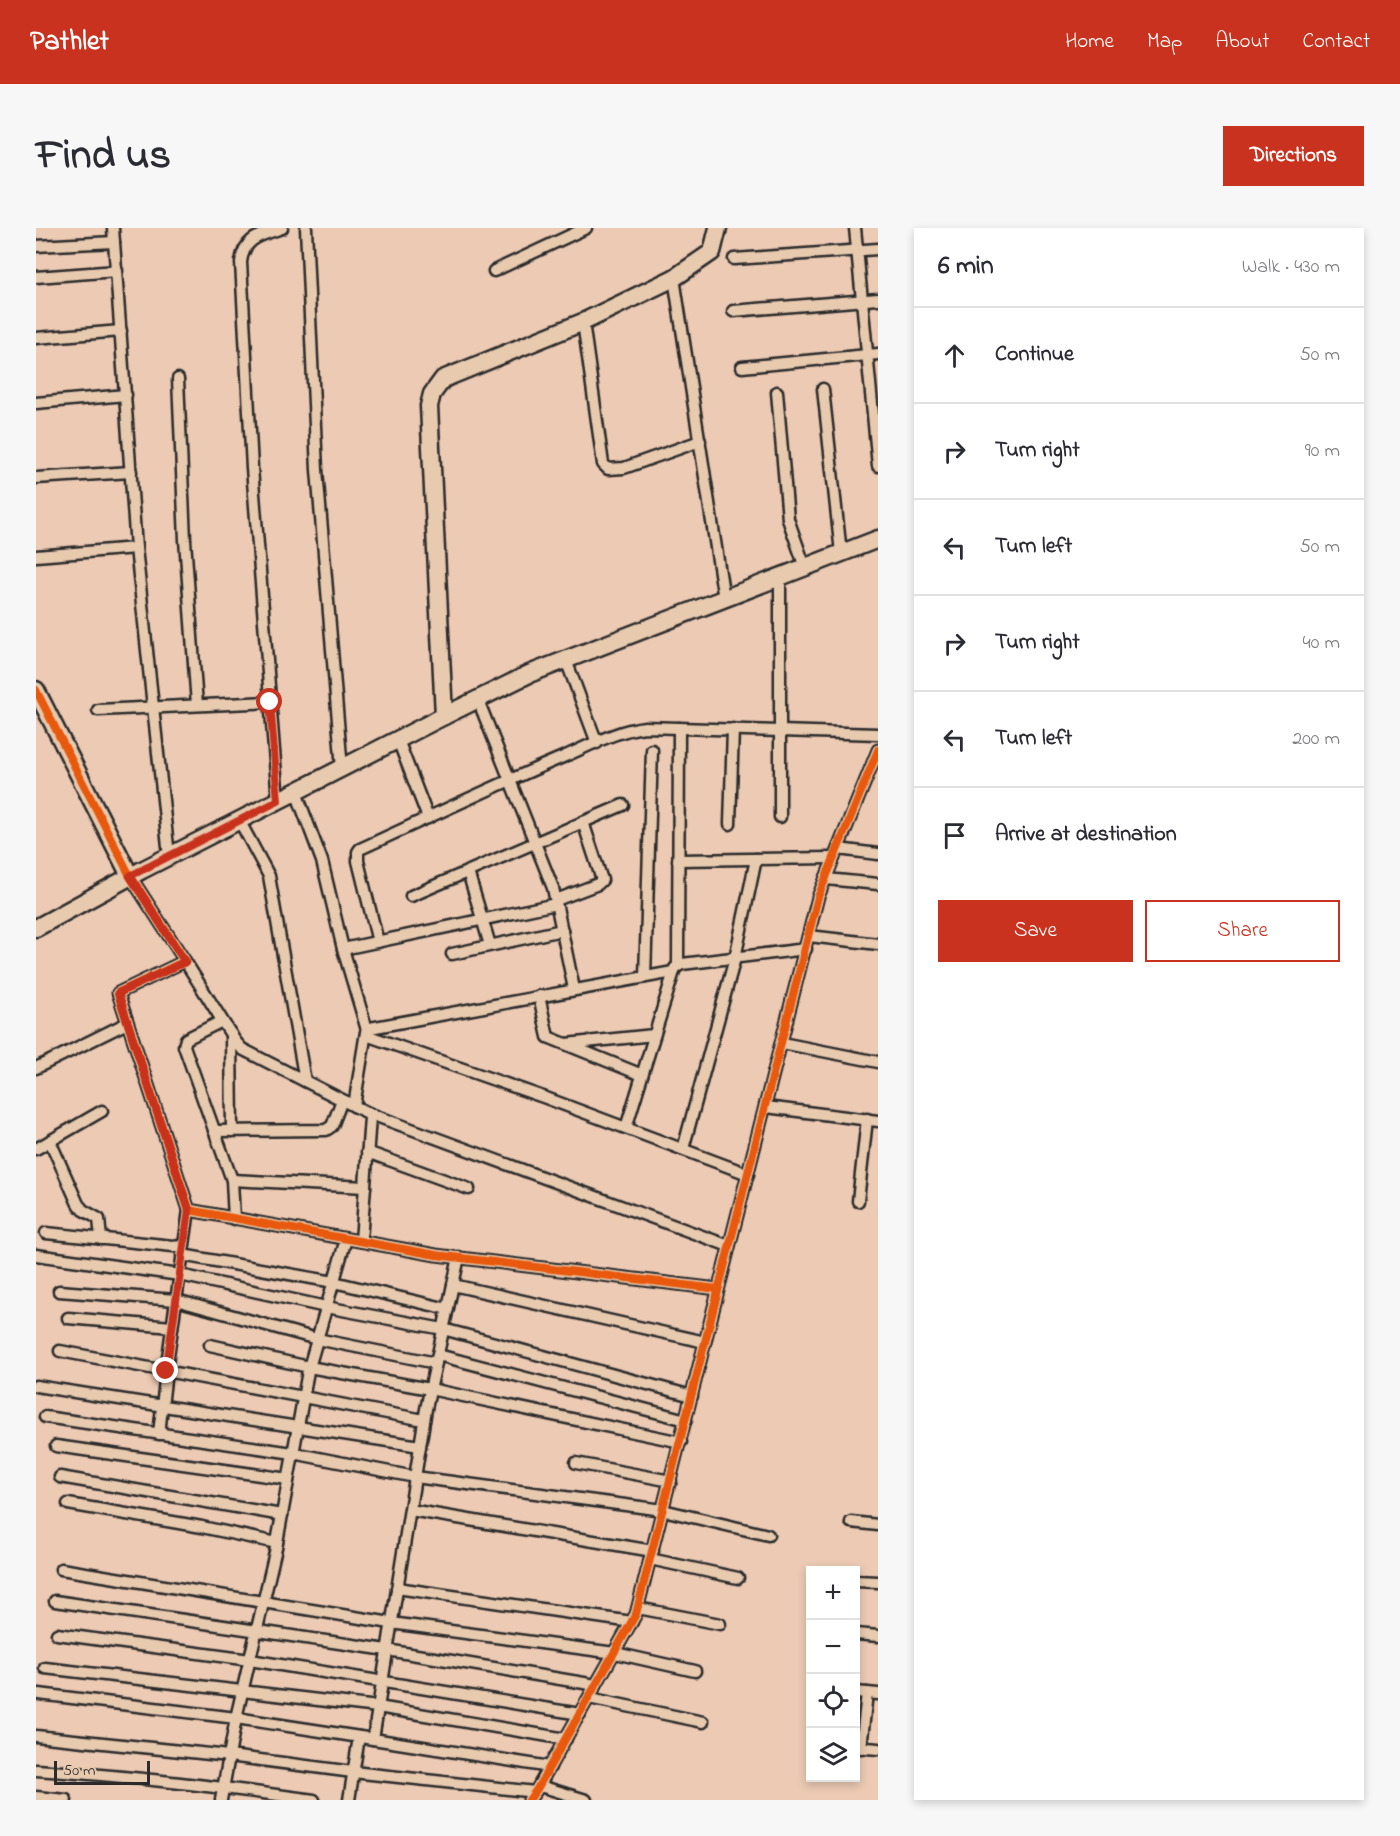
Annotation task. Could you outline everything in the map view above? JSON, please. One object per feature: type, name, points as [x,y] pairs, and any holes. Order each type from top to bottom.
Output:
[{"type":"main road","points":[[444,716],[429,406],[432,394],[443,379],[584,322],[674,278],[712,252],[717,228]]},
{"type":"main road","points":[[36,928],[239,820],[529,675],[878,539]]},
{"type":"main road","points":[[36,690],[130,876]]},
{"type":"street","points":[[114,228],[136,548],[169,856]]},
{"type":"street","points":[[278,801],[252,468],[241,262],[242,252],[248,243],[282,228]]},
{"type":"street","points":[[306,228],[317,470],[342,769]]},
{"type":"street","points":[[559,228],[560,240]]},
{"type":"street","points":[[494,271],[586,228]]},
{"type":"street","points":[[855,228],[862,300],[873,354],[878,466]]},
{"type":"street","points":[[36,246],[114,242]]},
{"type":"street","points":[[734,259],[878,249]]},
{"type":"street","points":[[36,277],[117,271]]},
{"type":"street","points":[[674,278],[724,599]]},
{"type":"street","points":[[733,311],[878,299]]},
{"type":"street","points":[[584,322],[603,464],[608,469],[624,468],[700,441]]},
{"type":"street","points":[[36,338],[121,331]]},
{"type":"street","points":[[742,367],[873,354]]},
{"type":"street","points":[[178,379],[185,540],[197,705]]},
{"type":"street","points":[[823,389],[842,553]]},
{"type":"street","points":[[777,392],[788,519],[805,567]]},
{"type":"street","points":[[36,403],[126,395]]},
{"type":"street","points":[[36,478],[131,472]]},
{"type":"street","points":[[36,556],[136,548]]},
{"type":"street","points":[[780,577],[780,817]]},
{"type":"street","points":[[566,660],[597,743]]},
{"type":"street","points":[[478,700],[556,902],[574,989]]},
{"type":"street","points":[[98,710],[270,702]]},
{"type":"street","points":[[378,942],[358,861],[358,852],[509,780],[597,743],[636,728],[878,734]]},
{"type":"street","points":[[626,1128],[676,968],[679,728]]},
{"type":"street","points":[[730,824],[733,729]]},
{"type":"street","points":[[398,740],[428,818]]},
{"type":"street","points":[[645,976],[652,750]]},
{"type":"street","points":[[535,1793],[638,1608],[818,897],[875,766],[878,750]]},
{"type":"street","points":[[296,792],[322,861],[366,1032],[354,1106]]},
{"type":"street","points":[[411,896],[623,805]]},
{"type":"street","points":[[239,820],[268,876],[305,1082]]},
{"type":"street","points":[[343,949],[483,920],[556,902],[598,884],[602,880],[584,822]]},
{"type":"street","points":[[678,860],[878,854]]},
{"type":"street","points":[[683,1149],[735,958],[756,859]]},
{"type":"street","points":[[468,872],[490,945]]},
{"type":"street","points":[[130,876],[222,1021],[242,1049],[250,1054],[368,1113],[729,1246]]},
{"type":"street","points":[[826,879],[878,884]]},
{"type":"street","points":[[452,954],[562,930]]},
{"type":"street","points":[[809,936],[878,944]]},
{"type":"street","points":[[366,1032],[374,1026],[645,976],[676,968],[806,949]]},
{"type":"street","points":[[159,1434],[189,1210],[118,993],[185,962]]},
{"type":"street","points":[[539,996],[546,1034],[551,1040],[642,1075]]},
{"type":"street","points":[[222,1021],[184,1042],[232,1180],[234,1219]]},
{"type":"street","points":[[36,1068],[128,1023]]},
{"type":"street","points":[[366,1032],[748,1174]]},
{"type":"street","points":[[231,1034],[232,1131]]},
{"type":"street","points":[[563,1045],[654,1035]]},
{"type":"street","points":[[782,1043],[878,1062]]},
{"type":"street","points":[[214,1131],[326,1131],[332,1126],[342,1100]]},
{"type":"street","points":[[766,1107],[873,1120],[858,1201]]},
{"type":"street","points":[[36,1149],[102,1111]]},
{"type":"street","points":[[361,1241],[370,1117],[368,1113]]},
{"type":"street","points":[[50,1141],[80,1208],[99,1219],[101,1239]]},
{"type":"street","points":[[367,1152],[468,1189]]},
{"type":"street","points":[[232,1180],[365,1187]]},
{"type":"street","points":[[189,1210],[459,1257],[718,1289]]},
{"type":"street","points":[[46,1233],[183,1251],[448,1309]]},
{"type":"street","points":[[221,1800],[242,1690],[277,1544],[309,1367],[346,1239]]},
{"type":"street","points":[[36,1254],[180,1275],[443,1329],[692,1396]]},
{"type":"street","points":[[373,1739],[424,1420],[459,1257]]},
{"type":"street","points":[[453,1285],[705,1342]]},
{"type":"street","points":[[59,1291],[176,1300],[317,1339],[437,1359],[686,1420]]},
{"type":"street","points":[[68,1318],[172,1327]]},
{"type":"street","points":[[210,1345],[681,1442]]},
{"type":"street","points":[[60,1351],[424,1420]]},
{"type":"street","points":[[36,1386],[420,1446]]},
{"type":"street","points":[[45,1417],[293,1454],[415,1477],[663,1510],[768,1535]]},
{"type":"street","points":[[56,1446],[288,1479]]},
{"type":"street","points":[[576,1463],[670,1481]]},
{"type":"street","points":[[60,1476],[282,1515]]},
{"type":"street","points":[[68,1504],[202,1527],[277,1544]]},
{"type":"street","points":[[410,1510],[652,1555],[738,1578]]},
{"type":"street","points":[[851,1522],[878,1525]]},
{"type":"street","points":[[62,1569],[391,1623],[615,1653],[695,1671]]},
{"type":"street","points":[[860,1581],[878,1582]]},
{"type":"street","points":[[397,1588],[632,1622]]},
{"type":"street","points":[[56,1601],[387,1650],[596,1685]]},
{"type":"street","points":[[638,1608],[720,1624]]},
{"type":"street","points":[[860,1634],[878,1636]]},
{"type":"street","points":[[57,1635],[250,1660],[580,1714]]},
{"type":"street","points":[[45,1668],[378,1707],[566,1739]]},
{"type":"street","points":[[39,1694],[236,1719],[550,1767]]},
{"type":"street","points":[[860,1740],[873,1694]]},
{"type":"street","points":[[589,1698],[703,1722]]},
{"type":"street","points":[[36,1736],[229,1756],[586,1800]]},
{"type":"street","points":[[348,1800],[359,1737]]},
{"type":"street","points":[[860,1747],[878,1749]]},
{"type":"street","points":[[36,1770],[117,1775],[314,1800]]},
{"type":"street","points":[[36,1797],[66,1800]]},
{"type":"cycle path","points":[[36,690],[130,876],[185,961],[118,993],[189,1210],[436,1255],[718,1289]]},
{"type":"cycle path","points":[[529,1800],[636,1614],[818,897],[878,750]]},
{"type":"route","points":[[166,1371],[189,1210],[118,993],[185,962],[130,876],[278,801],[270,702]]}]
